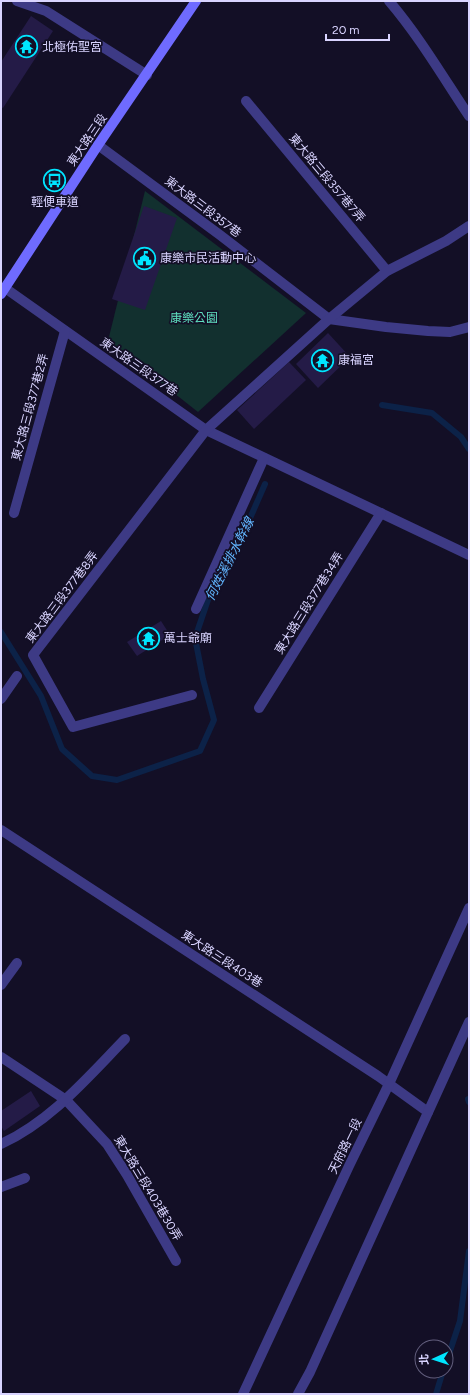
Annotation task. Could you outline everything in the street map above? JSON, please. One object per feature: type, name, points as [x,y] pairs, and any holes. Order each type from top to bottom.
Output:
[{"type":"main road","name":"東大路三段","points":[[3,291],[98,145],[196,1]]},
{"type":"street","points":[[17,1],[39,4],[46,11],[147,75]]},
{"type":"street","points":[[389,1],[428,54],[469,116]]},
{"type":"street","name":"東大路三段357巷7弄","points":[[246,101],[387,271]]},
{"type":"street","name":"東大路三段357巷","points":[[98,145],[214,230],[329,318]]},
{"type":"street","points":[[206,430],[329,318],[387,271],[446,241],[469,226]]},
{"type":"street","name":"東大路三段377巷","points":[[3,291],[64,331],[206,430],[469,555]]},
{"type":"street","points":[[329,318],[386,327],[428,331],[450,332],[469,327]]},
{"type":"street","name":"東大路三段377巷2弄","points":[[14,513],[64,331]]},
{"type":"street","name":"東大路三段377巷8弄","points":[[192,695],[73,726],[33,655],[206,430]]},
{"type":"street","points":[[196,609],[264,458]]},
{"type":"street","name":"東大路三段377巷34弄","points":[[259,708],[381,513]]},
{"type":"street","points":[[1,700],[18,676]]},
{"type":"street","name":"東大路三段403巷","points":[[1,830],[390,1084],[428,1112]]},
{"type":"street","name":"天府路一段","points":[[244,1394],[349,1166],[390,1084],[469,908]]},
{"type":"street","points":[[1,985],[16,963]]},
{"type":"street","points":[[298,1394],[310,1372],[469,1022]]},
{"type":"street","points":[[1,1144],[19,1136],[66,1100],[125,1039]]},
{"type":"street","name":"東大路三段403巷30弄","points":[[1,1057],[66,1100],[107,1144],[127,1175],[176,1261]]},
{"type":"street","points":[[1,1187],[25,1178]]},
{"type":"green space","name":"康樂公園","points":[[145,191],[306,313],[198,412],[108,341]]},
{"type":"building","name":"北極佑聖宮","points":[[31,16],[53,31],[3,108],[1,107],[1,62]]},
{"type":"building","name":"康樂市民活動中心","points":[[144,206],[177,218],[145,310],[112,299]]},
{"type":"building","name":"康福宮","points":[[328,333],[350,357],[318,388],[296,364]]},
{"type":"building","points":[[289,362],[306,380],[254,429],[237,410]]},
{"type":"building","name":"萬士爺廟","points":[[161,621],[170,635],[137,656],[127,642]]},
{"type":"building","points":[[31,1091],[40,1106],[4,1131],[1,1126],[1,1111]]},
{"type":"waterway","points":[[382,405],[432,413],[461,437],[469,449]]},
{"type":"waterway","name":"何姓溪排水幹線","points":[[1,632],[41,696],[62,749],[92,776],[117,780],[200,751],[214,720],[203,679],[195,638],[212,588],[237,548],[265,484]]},
{"type":"waterway","points":[[454,1339],[460,1321],[469,1251]]},
{"type":"waterway","points":[[436,1394],[441,1379]]},
{"type":"place","name":"北極佑聖宮","points":[[27,47]]},
{"type":"place","name":"輕便車道","points":[[55,181]]},
{"type":"place","name":"康樂市民活動中心","points":[[144,258]]},
{"type":"place","name":"康福宮","points":[[323,360]]},
{"type":"place","name":"萬士爺廟","points":[[149,638]]}]
